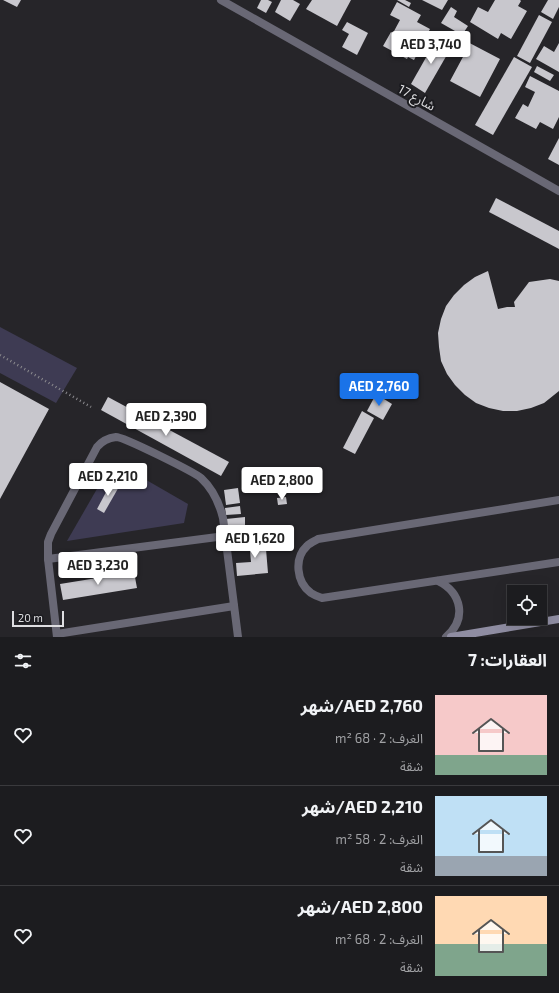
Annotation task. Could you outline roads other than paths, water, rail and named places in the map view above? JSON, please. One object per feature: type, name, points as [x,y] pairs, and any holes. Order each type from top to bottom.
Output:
[{"type":"street","name":"شارع 17","points":[[221,0],[559,191]]},
{"type":"street","points":[[234,606],[57,635],[48,559],[48,542],[50,534],[97,447],[101,443],[111,438],[121,438],[200,477],[210,489],[218,502],[223,518],[238,637]]},
{"type":"street","points":[[559,500],[318,539],[307,546],[300,557],[298,570],[302,583],[310,593],[322,598],[559,562]]},
{"type":"street","points":[[48,559],[225,536]]},
{"type":"street","points":[[438,581],[452,590],[459,606],[459,615],[456,624],[452,632],[446,637]]},
{"type":"street","points":[[451,637],[559,619]]}]
